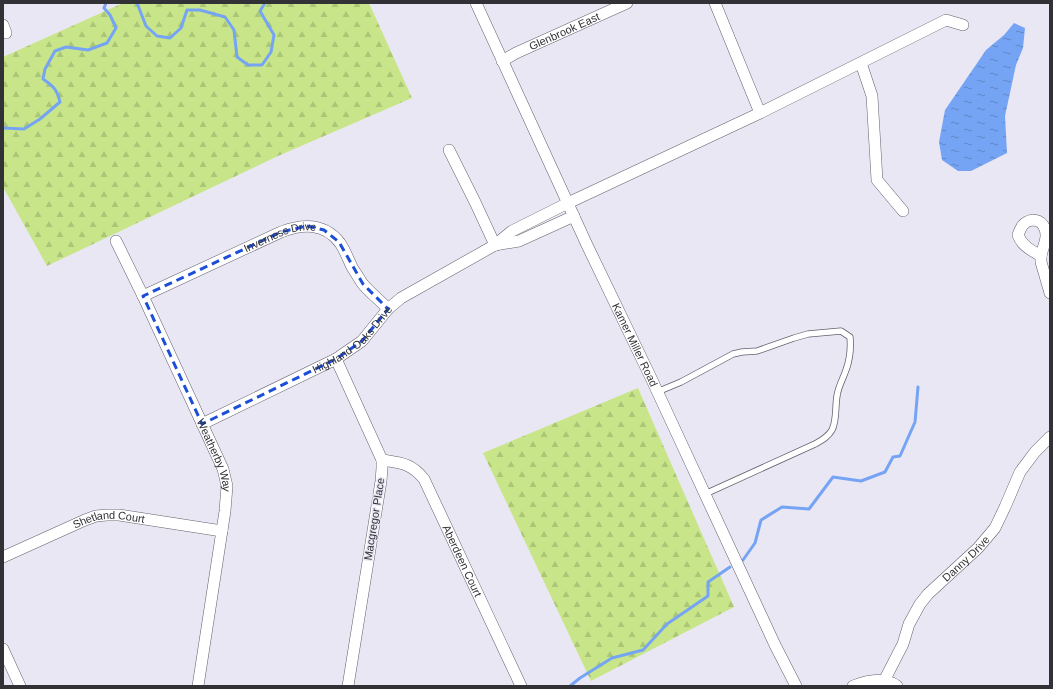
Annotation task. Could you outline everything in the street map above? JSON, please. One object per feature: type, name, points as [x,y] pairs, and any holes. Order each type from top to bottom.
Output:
[{"type":"street","name":"Kamer Miller Road","points":[[476,3],[574,216],[796,686]]},
{"type":"street","name":"Glenbrook East","points":[[502,61],[516,53],[627,3]]},
{"type":"street","points":[[715,3],[760,113]]},
{"type":"street","name":"Highland Oaks Drive","points":[[202,424],[336,360],[362,341],[388,309],[401,298],[495,245],[512,231],[568,203],[760,113],[946,20],[964,25]]},
{"type":"street","points":[[861,63],[872,96],[877,180],[903,211]]},
{"type":"street","points":[[449,150],[495,245]]},
{"type":"street","name":"Highland Oaks Drive","points":[[495,245],[519,241],[574,216]]},
{"type":"street","name":"Inverness Drive","points":[[143,296],[281,232],[299,226],[307,226],[324,230],[339,242],[352,268],[363,284],[388,309]]},
{"type":"street","name":"Weatherby Way","points":[[116,241],[223,469],[227,486],[222,531],[198,686]]},
{"type":"street","points":[[1041,256],[1041,262],[1050,293]]},
{"type":"street","name":"Macgregor Place","points":[[336,360],[382,460],[348,686]]},
{"type":"street","name":"Danny Drive","points":[[884,680],[903,644],[908,624],[920,604],[928,594],[978,548],[995,528],[1020,472],[1035,452],[1050,438]]},
{"type":"street","name":"Aberdeen Court","points":[[382,460],[410,466],[424,479],[521,686]]},
{"type":"street","name":"Shetland Court","points":[[3,557],[74,524],[96,516],[119,515],[222,531]]},
{"type":"street","points":[[3,649],[20,686]]},
{"type":"street","points":[[853,686],[870,681],[884,680],[897,686]]},
{"type":"lane","points":[[657,392],[681,382],[733,354],[768,348],[808,334],[841,331],[850,337],[851,351],[837,396],[833,428],[829,435],[816,444],[705,494]]},
{"type":"highlighted area","points":[[307,226],[324,230],[339,242],[363,284],[388,309],[362,341],[336,359],[202,424],[143,296],[281,232]]},
{"type":"green space","points":[[123,3],[369,3],[412,98],[278,156],[47,266],[3,187],[3,57]]},
{"type":"green space","points":[[638,388],[734,607],[591,681],[483,453]]},
{"type":"water","points":[[1014,23],[1025,28],[1023,48],[1016,65],[1005,116],[1007,153],[971,171],[958,171],[942,160],[939,142],[945,110],[986,50],[1004,35]]},
{"type":"waterway","points":[[3,128],[24,129],[40,119],[60,102],[54,88],[43,79],[45,69],[55,51],[66,47],[88,50],[107,43],[116,28],[110,15],[104,8],[106,3]]},
{"type":"waterway","points":[[137,3],[146,26],[157,36],[170,38],[181,28],[187,10],[200,10],[225,17],[234,30],[237,57],[248,65],[262,65],[271,52],[274,35],[260,11],[265,3]]},
{"type":"waterway","points":[[743,560],[755,543],[761,520],[782,507],[809,509],[833,477],[861,481],[885,472],[893,457],[900,456],[915,422],[918,387]]},
{"type":"waterway","points":[[570,686],[612,658],[643,650],[667,624],[708,596],[708,582],[730,567]]}]
